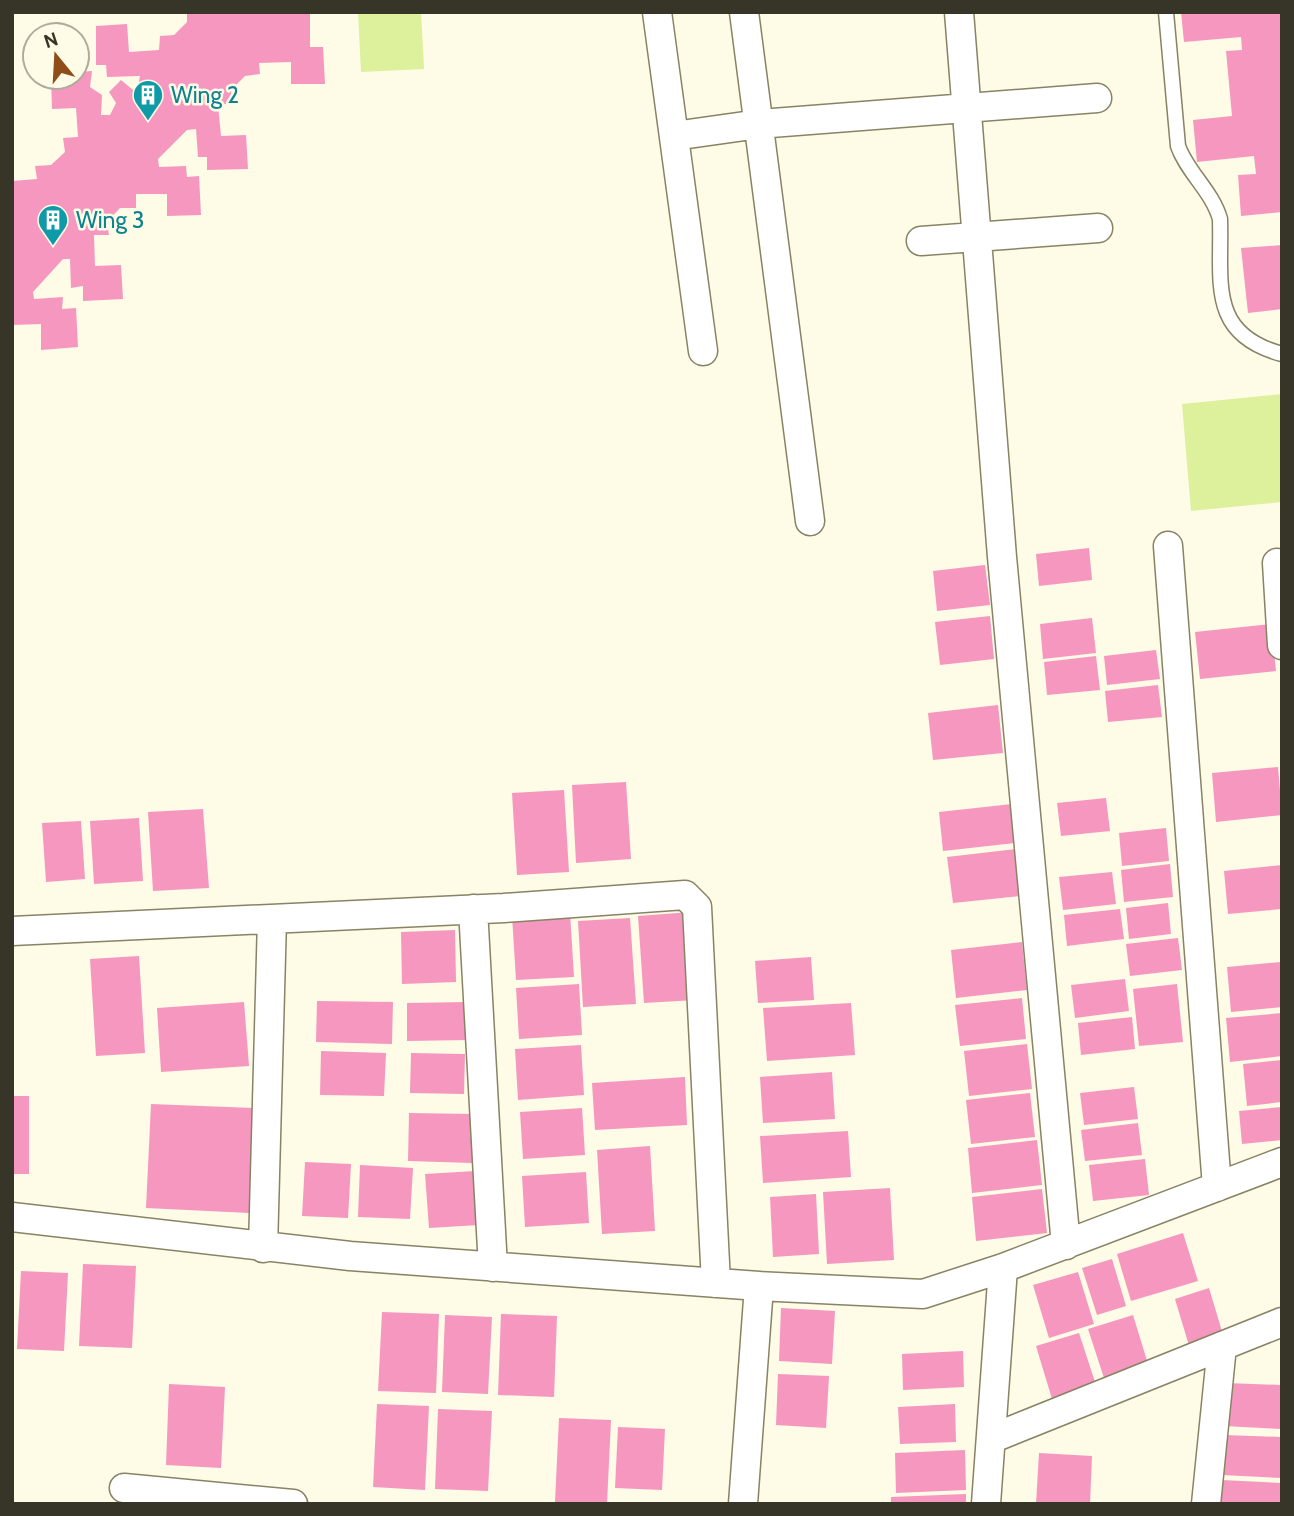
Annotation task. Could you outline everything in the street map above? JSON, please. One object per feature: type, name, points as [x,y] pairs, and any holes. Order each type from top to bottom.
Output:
[{"type":"street","points":[[657,12],[703,351]]},
{"type":"street","points":[[744,12],[810,521]]},
{"type":"street","points":[[959,12],[976,238],[1066,1245]]},
{"type":"street","points":[[674,136],[759,124],[1097,98]]},
{"type":"street","points":[[921,241],[1098,228]]},
{"type":"street","points":[[1168,546],[1217,1187]]},
{"type":"street","points":[[1277,564],[1282,645]]},
{"type":"street","points":[[12,931],[473,909],[685,895],[697,906],[716,1283]]},
{"type":"street","points":[[473,909],[493,1267]]},
{"type":"street","points":[[263,1248],[272,919]]},
{"type":"street","points":[[12,1217],[263,1248],[759,1286],[923,1294],[1003,1268],[1217,1187],[1279,1170]]},
{"type":"street","points":[[986,1504],[993,1438],[1003,1268]]},
{"type":"street","points":[[743,1504],[759,1286]]},
{"type":"street","points":[[993,1438],[1282,1322]]},
{"type":"street","points":[[1206,1504],[1222,1346]]},
{"type":"street","points":[[124,1488],[293,1504]]},
{"type":"lane","points":[[1166,12],[1178,146],[1183,160],[1216,207],[1220,219],[1225,314],[1234,328],[1254,344],[1282,354]]},
{"type":"green space","points":[[358,12],[421,12],[424,69],[361,72]]},
{"type":"green space","points":[[1282,394],[1282,502],[1191,511],[1182,404]]},
{"type":"building","points":[[187,12],[310,12],[310,47],[323,47],[325,84],[291,84],[291,62],[259,63],[260,74],[245,76],[231,90],[233,103],[218,105],[221,136],[246,135],[248,169],[207,170],[207,157],[198,157],[196,129],[187,130],[158,159],[159,167],[186,166],[187,177],[199,176],[201,215],[167,216],[167,194],[136,194],[136,208],[120,208],[107,222],[109,235],[94,235],[95,266],[121,265],[123,299],[83,301],[83,286],[71,288],[70,259],[63,259],[33,292],[34,299],[63,297],[62,309],[76,308],[78,347],[41,350],[41,324],[12,325],[12,181],[37,179],[35,166],[51,165],[65,152],[63,138],[78,137],[76,108],[52,109],[51,91],[91,91],[91,88],[102,95],[101,115],[110,115],[116,103],[109,92],[121,80],[133,90],[138,87],[140,76],[107,77],[106,65],[96,65],[96,26],[127,24],[129,52],[159,50],[160,36],[174,35],[187,22]]},
{"type":"building","points":[[1181,12],[1282,12],[1282,212],[1241,216],[1238,175],[1256,174],[1254,156],[1197,162],[1193,120],[1232,116],[1226,51],[1242,50],[1241,37],[1184,42]]},
{"type":"building","points":[[1282,245],[1282,309],[1248,313],[1241,248]]},
{"type":"building","points":[[1089,548],[1092,580],[1039,586],[1036,554]]},
{"type":"building","points":[[985,565],[990,605],[937,611],[933,571]]},
{"type":"building","points":[[990,616],[994,659],[940,665],[935,622]]},
{"type":"building","points":[[1092,618],[1096,653],[1043,659],[1040,624]]},
{"type":"building","points":[[1271,624],[1276,671],[1200,679],[1195,632]]},
{"type":"building","points":[[1156,650],[1160,679],[1107,685],[1104,656]]},
{"type":"building","points":[[1096,656],[1100,690],[1047,695],[1044,662]]},
{"type":"building","points":[[1158,685],[1162,717],[1108,722],[1105,691]]},
{"type":"building","points":[[998,705],[1003,753],[933,760],[928,713]]},
{"type":"building","points":[[1278,767],[1282,815],[1216,822],[1212,773]]},
{"type":"building","points":[[626,782],[631,859],[576,863],[572,785]]},
{"type":"building","points":[[564,790],[569,872],[517,875],[512,793]]},
{"type":"building","points":[[1106,798],[1110,831],[1061,836],[1057,803]]},
{"type":"building","points":[[1012,804],[1015,843],[943,851],[939,812]]},
{"type":"building","points":[[203,809],[209,888],[153,891],[148,812]]},
{"type":"building","points":[[139,818],[143,881],[94,884],[90,821]]},
{"type":"building","points":[[81,821],[85,879],[46,882],[42,823]]},
{"type":"building","points":[[1166,828],[1169,861],[1122,866],[1119,833]]},
{"type":"building","points":[[1016,849],[1021,896],[953,903],[947,857]]},
{"type":"building","points":[[1170,864],[1173,897],[1124,902],[1121,870]]},
{"type":"building","points":[[1282,865],[1282,909],[1228,914],[1224,871]]},
{"type":"building","points":[[1112,872],[1116,904],[1063,910],[1059,877]]},
{"type":"building","points":[[1168,903],[1171,934],[1129,939],[1126,908]]},
{"type":"building","points":[[1120,909],[1124,939],[1067,946],[1064,915]]},
{"type":"building","points":[[570,912],[574,977],[516,980],[512,916]]},
{"type":"building","points":[[691,912],[696,1000],[644,1003],[638,916]]},
{"type":"building","points":[[630,918],[636,1004],[583,1007],[578,921]]},
{"type":"building","points":[[455,930],[456,982],[402,984],[401,932]]},
{"type":"building","points":[[1178,938],[1182,970],[1130,976],[1126,944]]},
{"type":"building","points":[[1022,942],[1027,990],[956,998],[951,950]]},
{"type":"building","points":[[139,956],[145,1053],[96,1056],[90,959]]},
{"type":"building","points":[[811,957],[814,1000],[758,1003],[755,961]]},
{"type":"building","points":[[1281,962],[1282,1007],[1231,1012],[1227,967]]},
{"type":"building","points":[[1125,979],[1129,1011],[1075,1018],[1071,985]]},
{"type":"building","points":[[579,984],[582,1035],[519,1039],[516,988]]},
{"type":"building","points":[[1177,984],[1183,1042],[1139,1046],[1133,989]]},
{"type":"building","points":[[1022,998],[1026,1039],[960,1046],[955,1005]]},
{"type":"building","points":[[317,1001],[393,1002],[392,1044],[316,1042]]},
{"type":"building","points":[[244,1002],[249,1066],[161,1072],[157,1008]]},
{"type":"building","points":[[467,1002],[468,1040],[407,1041],[407,1003]]},
{"type":"building","points":[[851,1003],[855,1055],[767,1061],[763,1008]]},
{"type":"building","points":[[1282,1013],[1282,1056],[1230,1062],[1226,1018]]},
{"type":"building","points":[[1132,1017],[1135,1049],[1081,1055],[1078,1023]]},
{"type":"building","points":[[1027,1044],[1032,1089],[969,1096],[964,1051]]},
{"type":"building","points":[[581,1045],[584,1095],[518,1100],[515,1049]]},
{"type":"building","points":[[321,1051],[386,1053],[384,1096],[320,1095]]},
{"type":"building","points":[[411,1053],[465,1054],[464,1094],[410,1093]]},
{"type":"building","points":[[1282,1060],[1282,1102],[1247,1106],[1243,1064]]},
{"type":"building","points":[[832,1072],[835,1119],[763,1123],[760,1077]]},
{"type":"building","points":[[685,1077],[687,1125],[595,1130],[592,1083]]},
{"type":"building","points":[[1134,1087],[1138,1119],[1084,1125],[1080,1093]]},
{"type":"building","points":[[1030,1093],[1035,1137],[971,1144],[966,1100]]},
{"type":"building","points":[[12,1096],[29,1096],[29,1174],[12,1174]]},
{"type":"building","points":[[151,1104],[253,1108],[249,1213],[146,1208]]},
{"type":"building","points":[[1282,1107],[1282,1140],[1242,1144],[1239,1111]]},
{"type":"building","points":[[582,1108],[585,1155],[523,1159],[520,1112]]},
{"type":"building","points":[[409,1113],[473,1114],[472,1163],[408,1161]]},
{"type":"building","points":[[1138,1123],[1142,1155],[1085,1161],[1081,1130]]},
{"type":"building","points":[[848,1131],[851,1177],[763,1183],[760,1136]]},
{"type":"building","points":[[1037,1140],[1042,1185],[972,1193],[968,1148]]},
{"type":"building","points":[[650,1146],[655,1231],[602,1234],[597,1150]]},
{"type":"building","points":[[1145,1159],[1149,1195],[1093,1201],[1089,1165]]},
{"type":"building","points":[[305,1162],[351,1164],[348,1218],[302,1216]]},
{"type":"building","points":[[360,1165],[413,1168],[410,1219],[358,1217]]},
{"type":"building","points":[[475,1171],[479,1225],[429,1228],[425,1174]]},
{"type":"building","points":[[586,1172],[589,1223],[525,1227],[522,1176]]},
{"type":"building","points":[[890,1188],[894,1260],[827,1264],[823,1192]]},
{"type":"building","points":[[1042,1189],[1047,1233],[976,1241],[972,1197]]},
{"type":"building","points":[[816,1194],[819,1254],[773,1257],[770,1197]]},
{"type":"building","points":[[1183,1233],[1198,1281],[1131,1301],[1117,1254]]},
{"type":"building","points":[[1112,1259],[1126,1306],[1097,1315],[1082,1268]]},
{"type":"building","points":[[83,1264],[136,1266],[132,1348],[79,1346]]},
{"type":"building","points":[[21,1271],[68,1273],[64,1351],[17,1349]]},
{"type":"building","points":[[1078,1272],[1094,1324],[1049,1338],[1033,1285]]},
{"type":"building","points":[[1209,1288],[1224,1338],[1190,1349],[1175,1299]]},
{"type":"building","points":[[781,1308],[835,1311],[832,1364],[779,1361]]},
{"type":"building","points":[[382,1312],[439,1314],[436,1393],[378,1391]]},
{"type":"building","points":[[501,1314],[557,1316],[554,1397],[498,1395]]},
{"type":"building","points":[[445,1315],[492,1317],[488,1394],[442,1392]]},
{"type":"building","points":[[1133,1315],[1148,1364],[1104,1378],[1088,1329]]},
{"type":"building","points":[[1079,1333],[1096,1385],[1052,1399],[1036,1346]]},
{"type":"building","points":[[963,1351],[964,1387],[903,1390],[902,1354]]},
{"type":"building","points":[[778,1374],[829,1376],[826,1428],[776,1425]]},
{"type":"building","points":[[1226,1383],[1282,1385],[1282,1429],[1224,1426]]},
{"type":"building","points":[[169,1384],[225,1387],[221,1468],[166,1465]]},
{"type":"building","points":[[377,1404],[429,1406],[425,1490],[373,1487]]},
{"type":"building","points":[[955,1404],[956,1442],[900,1444],[898,1407]]},
{"type":"building","points":[[438,1409],[492,1411],[488,1491],[435,1489]]},
{"type":"building","points":[[559,1418],[611,1420],[607,1504],[555,1502]]},
{"type":"building","points":[[618,1427],[665,1429],[662,1490],[615,1488]]},
{"type":"building","points":[[1224,1435],[1282,1437],[1282,1478],[1222,1475]]},
{"type":"building","points":[[965,1450],[966,1490],[896,1493],[895,1453]]},
{"type":"building","points":[[1039,1453],[1092,1456],[1090,1504],[1036,1504]]},
{"type":"building","points":[[1222,1480],[1282,1483],[1282,1504],[1221,1504]]},
{"type":"building","points":[[966,1494],[966,1504],[891,1504],[891,1497]]},
{"type":"place","name":"Wing 2","points":[[148,122]]},
{"type":"place","name":"Wing 3","points":[[53,247]]}]
